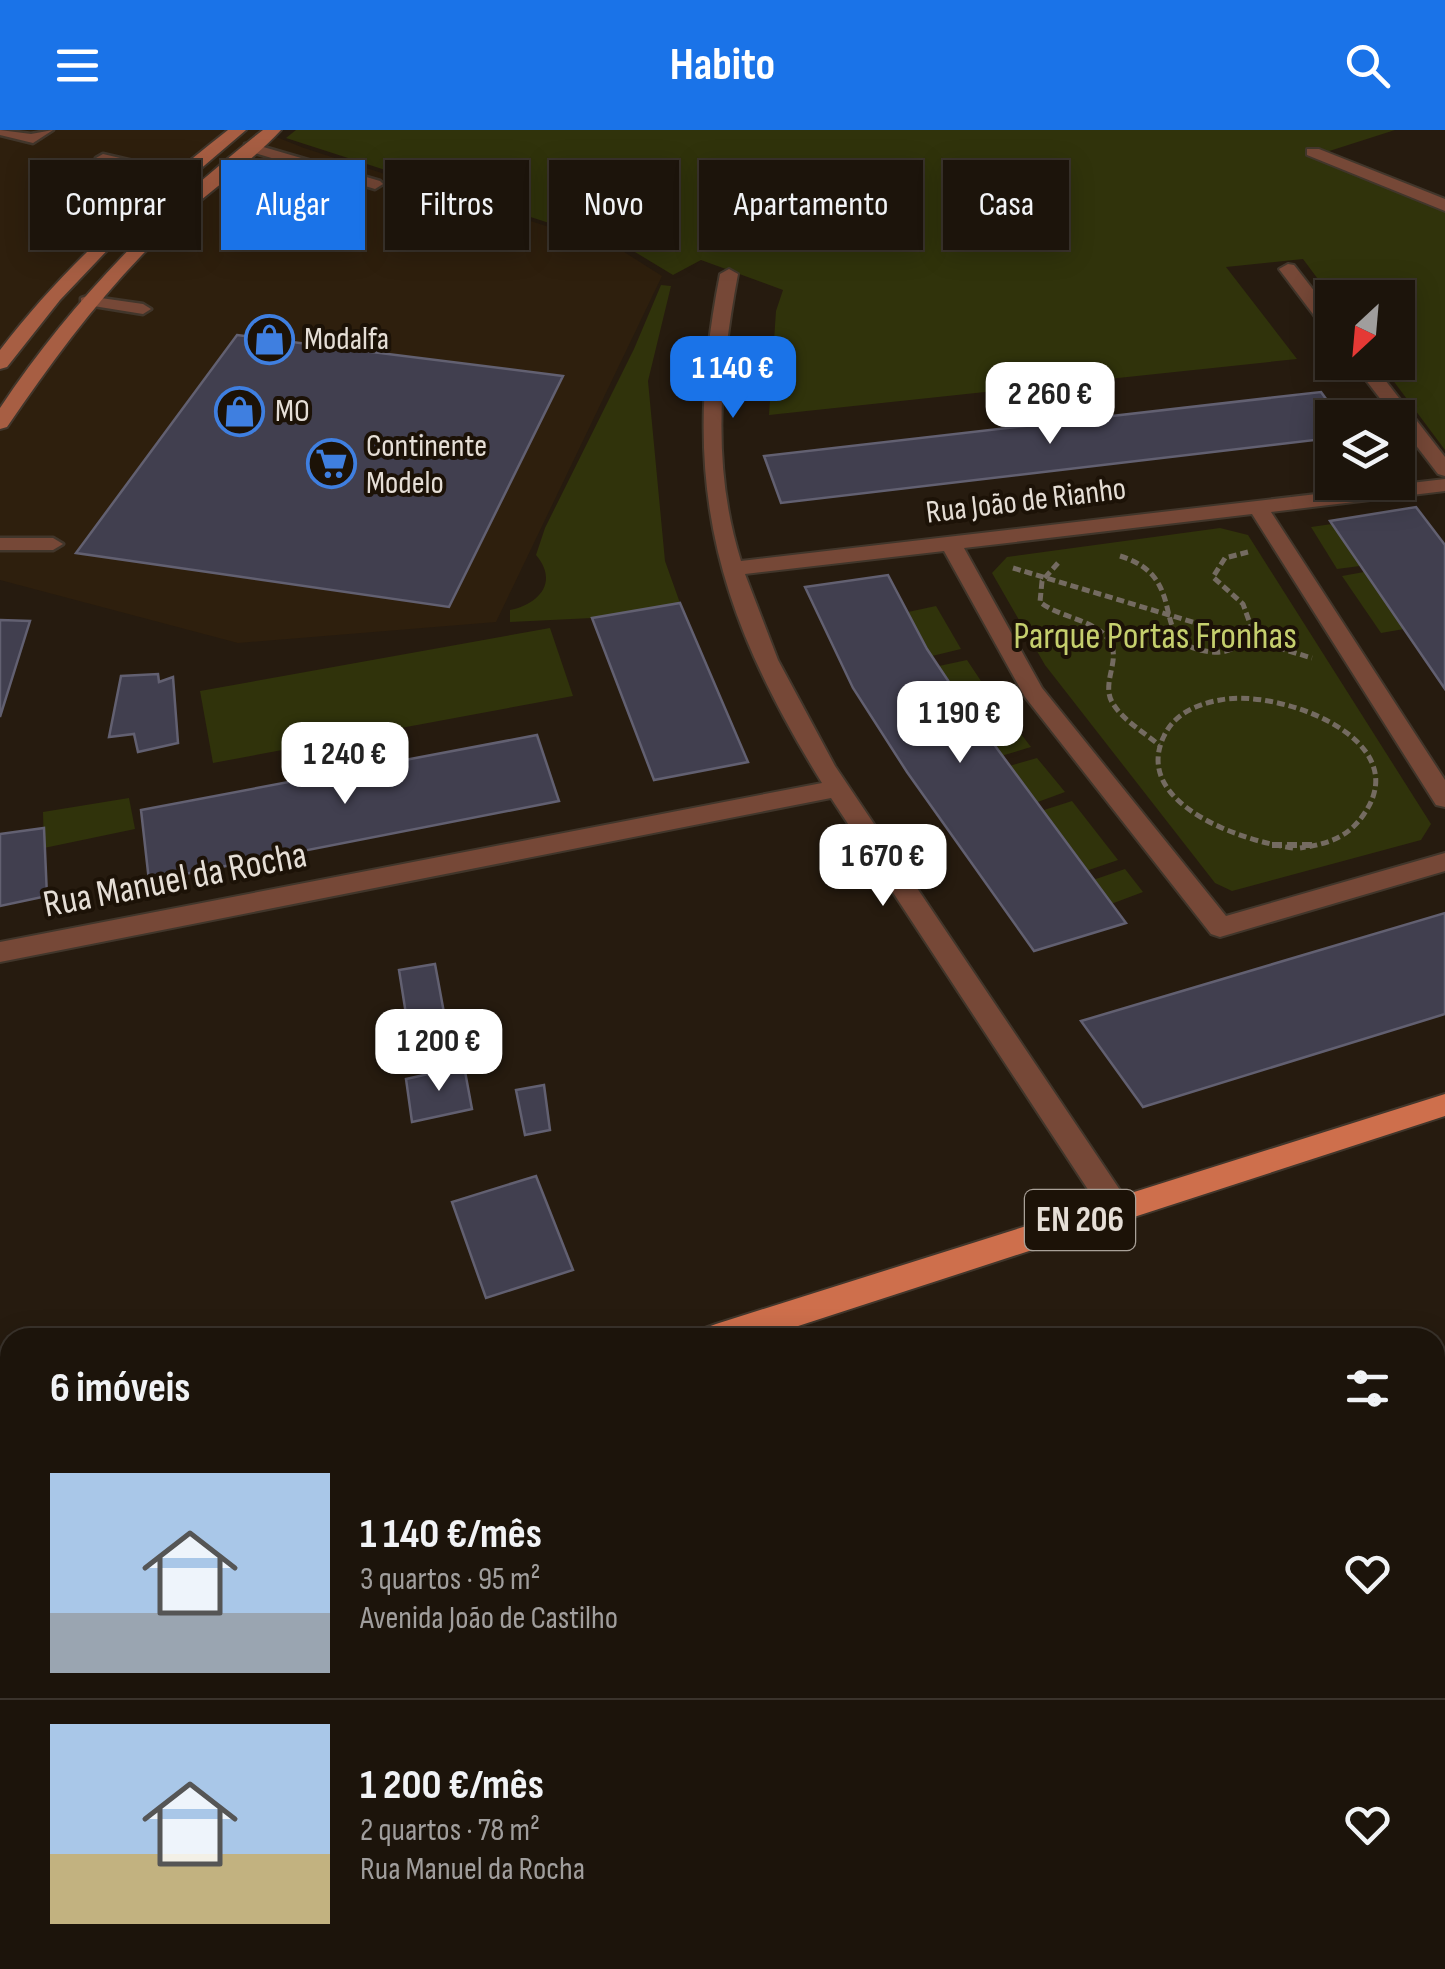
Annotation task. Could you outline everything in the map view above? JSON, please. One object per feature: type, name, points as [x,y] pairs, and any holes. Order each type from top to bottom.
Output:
[{"type":"main road","points":[[200,160],[238,130]]},
{"type":"main road","points":[[0,423],[86,301],[150,234],[273,130]]},
{"type":"main road","points":[[0,363],[49,298],[93,250]]},
{"type":"main road","name":"EN 206","points":[[747,1328],[1445,1105]]},
{"type":"street","points":[[1313,152],[1445,206]]},
{"type":"street","points":[[1288,269],[1315,304]]},
{"type":"street","points":[[729,274],[714,347],[708,420],[715,488],[734,569],[758,644],[836,789],[1116,1208]]},
{"type":"street","points":[[1375,380],[1445,470]]},
{"type":"street","name":"Rua João de Rianho","points":[[734,569],[1445,485]]},
{"type":"street","points":[[1257,506],[1445,799]]},
{"type":"street","points":[[950,543],[1033,692],[1220,927],[1445,862]]},
{"type":"street","name":"Rua Manuel da Rocha","points":[[0,952],[836,789]]},
{"type":"lane","points":[[0,131],[33,139],[46,130]]},
{"type":"lane","points":[[250,147],[375,184]]},
{"type":"lane","points":[[103,158],[111,160]]},
{"type":"lane","points":[[86,301],[143,309]]},
{"type":"lane","points":[[0,544],[53,544]]},
{"type":"path","points":[[1106,556],[1124,556],[1143,566],[1157,580],[1165,614],[1175,635],[1187,645],[1207,652],[1224,652],[1252,632],[1244,604],[1213,577],[1216,566],[1225,557],[1254,552],[1244,538]]},
{"type":"path","points":[[1048,555],[1067,552]]},
{"type":"path","points":[[1010,560],[1004,566],[1323,661],[1313,646]]},
{"type":"path","points":[[1064,560],[1044,577],[1038,592],[1040,602],[1060,616],[1096,629],[1113,644],[1108,689],[1111,701],[1159,745]]},
{"type":"path","points":[[1238,697],[1279,700],[1319,714],[1348,734],[1374,763],[1376,793],[1360,824],[1343,835],[1321,844],[1268,846],[1229,834],[1180,802],[1157,772],[1159,745],[1178,714],[1194,706],[1238,697]]},
{"type":"shaded area","points":[[0,130],[259,130],[341,160],[221,160],[221,250],[365,250],[365,168],[385,174],[385,250],[529,250],[529,220],[549,227],[549,250],[621,250],[662,276],[496,622],[238,643],[0,580]]},
{"type":"green space","points":[[296,130],[1395,130],[1320,154],[1445,210],[1445,450],[1415,410],[1415,400],[1408,400],[1393,380],[1415,380],[1415,280],[1319,280],[1303,259],[1226,267],[1297,359],[769,415],[776,311],[783,290],[701,260],[673,275],[632,250],[679,250],[679,160],[549,160],[549,223],[529,216],[529,160],[385,160],[385,170],[365,163],[365,160],[286,138]]},
{"type":"green space","points":[[661,285],[671,286],[648,381],[665,561],[680,603],[592,618],[510,622],[510,610],[530,603],[546,583],[543,565],[536,555],[545,528],[634,349]]},
{"type":"green space","points":[[1332,524],[1360,566],[1337,569],[1311,527]]},
{"type":"green space","name":"Parque Portas Fronhas","points":[[1220,528],[1248,535],[1431,824],[1421,840],[1232,891],[1215,883],[1045,665],[992,573],[1007,557]]},
{"type":"green space","points":[[1364,572],[1404,629],[1381,633],[1342,576]]},
{"type":"green space","points":[[936,606],[961,649],[932,656],[908,612]]},
{"type":"green space","points":[[550,628],[573,696],[213,763],[200,691]]},
{"type":"green space","points":[[967,660],[987,690],[959,697],[939,666]]},
{"type":"green space","points":[[994,699],[1031,747],[1001,756],[966,706]]},
{"type":"green space","points":[[1037,758],[1065,792],[1035,803],[1009,766]]},
{"type":"green space","points":[[129,798],[135,829],[44,848],[43,812]]},
{"type":"green space","points":[[1072,801],[1118,860],[1086,871],[1041,811]]},
{"type":"green space","points":[[1125,869],[1143,892],[1111,904],[1093,880]]},
{"type":"building","name":"Continente Modelo","points":[[237,335],[563,376],[449,607],[76,553]]},
{"type":"building","points":[[1321,392],[1327,400],[1315,400],[1315,440],[781,503],[764,456]]},
{"type":"building","points":[[1416,507],[1445,545],[1445,689],[1330,521]]},
{"type":"building","points":[[888,575],[927,649],[959,697],[1126,923],[1034,951],[907,772],[853,688],[805,587]]},
{"type":"building","points":[[680,603],[748,762],[654,780],[592,618]]},
{"type":"building","points":[[0,620],[30,621],[0,717]]},
{"type":"building","points":[[158,674],[159,682],[173,677],[178,743],[138,752],[134,734],[109,737],[121,676]]},
{"type":"building","points":[[537,735],[559,801],[149,881],[141,810]]},
{"type":"building","points":[[44,828],[47,896],[0,906],[0,834]]},
{"type":"building","points":[[1445,913],[1445,1014],[1143,1107],[1081,1021]]},
{"type":"building","points":[[435,964],[449,1040],[411,1046],[399,970]]},
{"type":"building","points":[[464,1066],[472,1109],[412,1122],[406,1079]]},
{"type":"building","points":[[544,1085],[550,1130],[525,1135],[516,1090]]},
{"type":"building","points":[[536,1176],[573,1270],[486,1298],[452,1202]]},
{"type":"place","name":"Modalfa","points":[[269,339]]},
{"type":"place","name":"MO","points":[[240,411]]},
{"type":"place","name":"Continente Modelo","points":[[331,464]]}]
